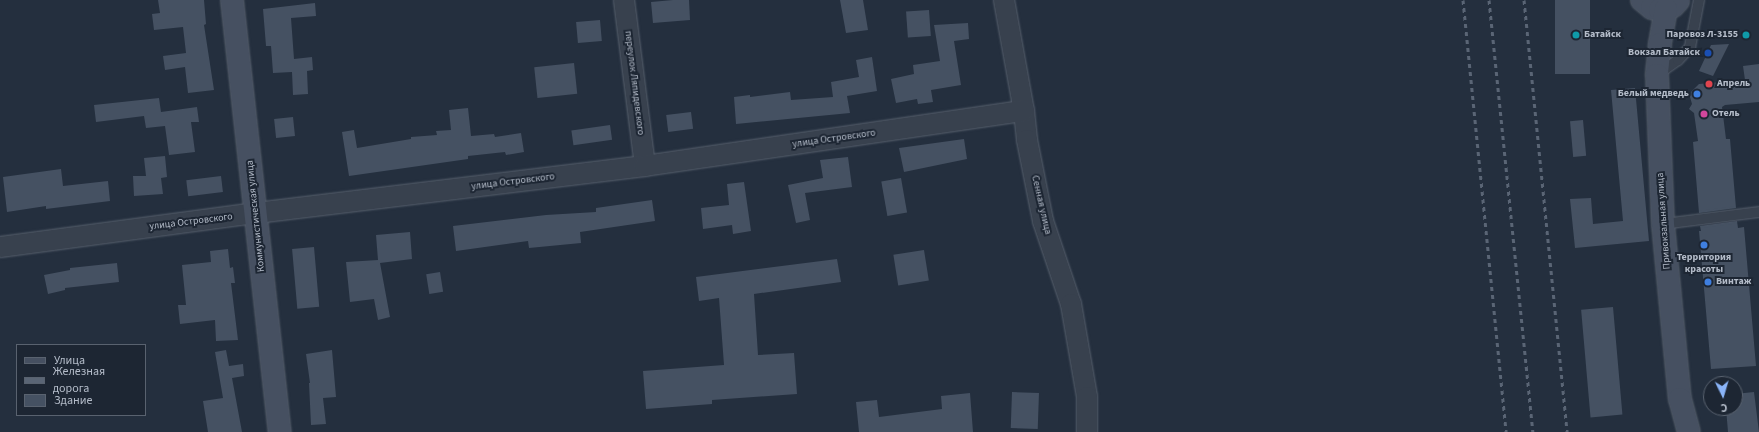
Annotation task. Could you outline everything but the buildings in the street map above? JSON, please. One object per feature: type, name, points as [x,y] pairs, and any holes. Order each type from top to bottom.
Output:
[{"type":"street","name":"Коммунистическая улица","points":[[232,0],[280,432]]},
{"type":"street","name":"переулок Ляпидевского","points":[[624,0],[645,166]]},
{"type":"street","name":"Сенная улица","points":[[1004,0],[1024,111],[1027,140],[1043,221],[1071,304],[1087,397],[1087,432]]},
{"type":"street","points":[[1642,0],[1652,8],[1672,4]]},
{"type":"street","name":"Привокзальная улица","points":[[1672,4],[1660,44],[1656,75],[1663,224],[1680,399],[1689,432]]},
{"type":"street","name":"улица Островского","points":[[0,247],[256,213],[645,166],[1024,111]]},
{"type":"lane","points":[[1656,75],[1678,60],[1690,47],[1700,0]]},
{"type":"lane","points":[[1663,224],[1759,212]]},
{"type":"railway","points":[[1463,0],[1506,432]]},
{"type":"railway","points":[[1489,0],[1533,432]]},
{"type":"railway","points":[[1524,0],[1567,432]]},
{"type":"place","name":"Батайск","points":[[1576,35]]},
{"type":"place","name":"Паровоз Л-3155","points":[[1746,35]]},
{"type":"place","name":"Вокзал Батайск","points":[[1708,53]]},
{"type":"place","name":"Апрель","points":[[1709,84]]},
{"type":"place","name":"Белый медведь","points":[[1697,94]]},
{"type":"place","name":"Отель","points":[[1704,114]]},
{"type":"place","name":"Территория красоты","points":[[1704,245]]},
{"type":"place","name":"Винтаж","points":[[1708,282]]}]
